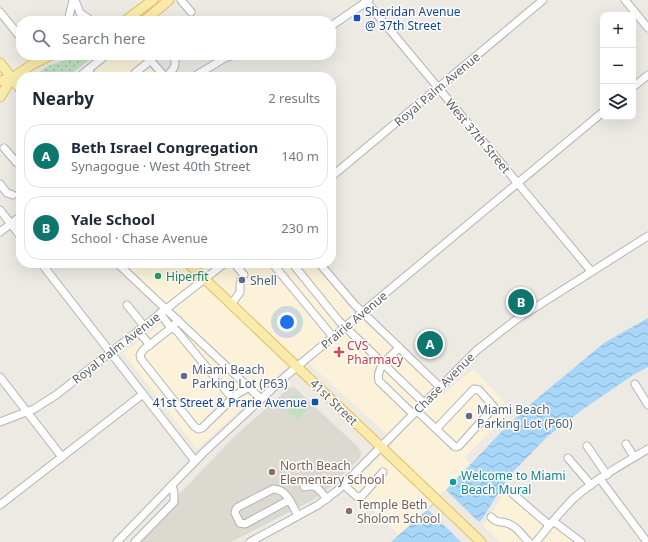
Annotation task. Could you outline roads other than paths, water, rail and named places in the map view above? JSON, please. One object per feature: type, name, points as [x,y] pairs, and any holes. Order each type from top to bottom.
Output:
[{"type":"main road","points":[[133,16],[153,0]]},
{"type":"main road","points":[[150,16],[169,0]]},
{"type":"main road","points":[[19,72],[34,60]]},
{"type":"main road","points":[[0,62],[16,83]]},
{"type":"main road","points":[[0,97],[12,78],[16,75]]},
{"type":"main road","points":[[0,81],[12,78]]},
{"type":"main road","name":"41st Street","points":[[193,268],[481,542]]},
{"type":"street","points":[[74,0],[80,13],[84,16]]},
{"type":"street","points":[[69,16],[74,0]]},
{"type":"street","points":[[181,0],[191,12]]},
{"type":"street","name":"Royal Palm Avenue","points":[[336,174],[543,0]]},
{"type":"street","points":[[625,0],[648,28]]},
{"type":"street","points":[[336,23],[367,1]]},
{"type":"street","name":"West 37th Street","points":[[367,1],[591,271]]},
{"type":"street","points":[[0,12],[16,32]]},
{"type":"street","points":[[85,72],[100,60]]},
{"type":"street","points":[[136,72],[146,60]]},
{"type":"street","points":[[150,60],[161,72]]},
{"type":"street","points":[[169,72],[175,65],[175,60]]},
{"type":"street","points":[[200,72],[218,60]]},
{"type":"street","points":[[636,85],[648,75]]},
{"type":"street","name":"Prairie Avenue","points":[[117,542],[195,461],[297,367],[600,114]]},
{"type":"street","points":[[4,148],[16,162]]},
{"type":"street","points":[[0,184],[7,192],[13,195]]},
{"type":"street","points":[[0,210],[16,230]]},
{"type":"street","points":[[0,232],[16,220]]},
{"type":"street","name":"Chase Avenue","points":[[250,542],[327,499],[344,485],[477,350],[516,319],[648,236]]},
{"type":"street","points":[[46,268],[195,461]]},
{"type":"street","points":[[122,268],[163,311],[178,320],[261,399]]},
{"type":"street","name":"Royal Palm Avenue","points":[[0,422],[27,412],[61,391],[219,268]]},
{"type":"street","points":[[237,268],[240,274]]},
{"type":"street","points":[[276,268],[333,337]]},
{"type":"street","points":[[296,268],[339,321],[346,326],[424,403]]},
{"type":"street","points":[[323,268],[362,312],[440,387]]},
{"type":"street","points":[[232,305],[240,292],[240,285]]},
{"type":"street","points":[[127,305],[144,326]]},
{"type":"street","points":[[163,311],[171,328],[176,330],[232,398]]},
{"type":"street","points":[[178,320],[171,328],[141,352],[141,358],[194,426],[198,429],[202,428],[232,398],[248,388]]},
{"type":"street","points":[[138,331],[150,345]]},
{"type":"street","points":[[399,348],[378,370],[378,381],[456,447],[459,446],[494,407],[479,390],[474,389],[436,429]]},
{"type":"street","points":[[0,377],[62,457]]},
{"type":"street","points":[[635,384],[648,405]]},
{"type":"street","points":[[0,505],[143,394]]},
{"type":"street","points":[[626,444],[634,457]]},
{"type":"street","points":[[587,446],[607,474]]},
{"type":"street","points":[[536,542],[551,523],[576,497],[607,474],[648,448]]},
{"type":"street","points":[[568,458],[591,485]]},
{"type":"street","points":[[344,485],[356,496],[361,497],[383,472]]},
{"type":"street","points":[[600,479],[647,542]]},
{"type":"street","points":[[135,542],[174,502],[172,485]]},
{"type":"street","points":[[304,487],[310,485],[316,486],[327,499]]},
{"type":"street","points":[[289,500],[245,524],[240,523],[235,513],[238,506],[273,489],[282,491],[289,500],[298,516]]},
{"type":"street","points":[[512,493],[551,523],[581,542]]},
{"type":"street","points":[[491,517],[497,522],[510,524],[529,542]]},
{"type":"water","points":[[648,318],[648,367],[633,375],[582,410],[548,436],[510,475],[480,522],[462,542],[391,542],[427,510],[508,425],[540,396],[604,343]]},
{"type":"tunnel","points":[[240,275],[240,284]]},
{"type":"place","name":"Sheridan Avenue @ 37th Street","points":[[357,18]]},
{"type":"place","name":"Hiperfit","points":[[158,276]]},
{"type":"place","name":"Shell","points":[[242,280]]},
{"type":"place","name":"Yale School","points":[[521,302]]},
{"type":"place","name":"Beth Israel Congregation","points":[[430,344]]},
{"type":"place","name":"CVS Pharmacy","points":[[339,352]]},
{"type":"place","name":"Miami Beach Parking Lot (P63)","points":[[184,376]]},
{"type":"place","name":"41st Street & Prarie Avenue","points":[[315,402]]},
{"type":"place","name":"Miami Beach Parking Lot (P60)","points":[[469,416]]},
{"type":"place","name":"North Beach Elementary School","points":[[272,472]]},
{"type":"place","name":"Welcome to Miami Beach Mural","points":[[453,482]]},
{"type":"place","name":"Temple Beth Sholom School","points":[[349,511]]}]
